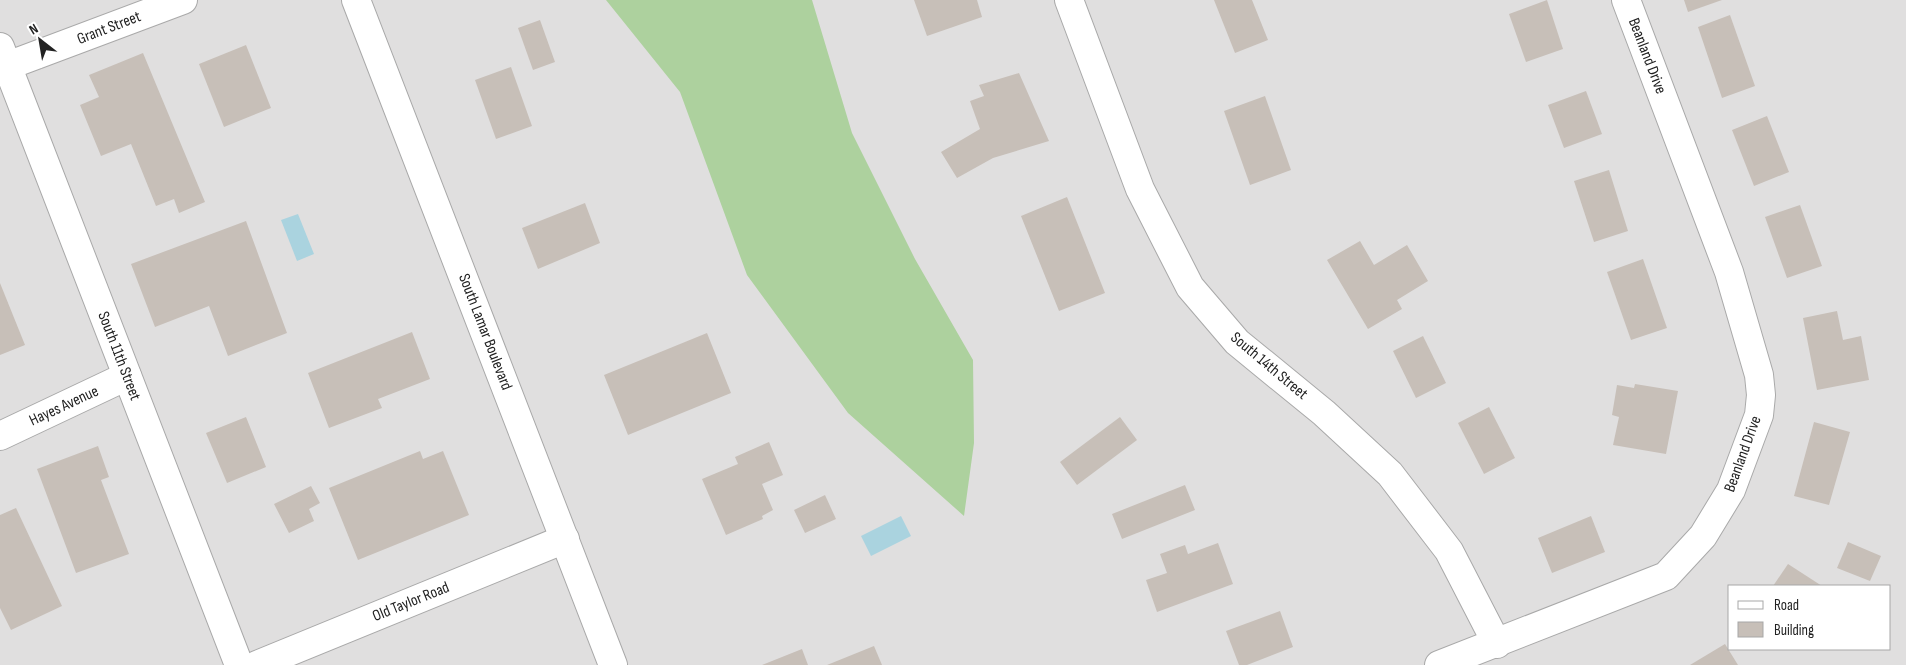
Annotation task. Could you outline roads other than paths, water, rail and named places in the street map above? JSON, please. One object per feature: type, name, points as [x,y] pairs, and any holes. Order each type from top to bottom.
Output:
[{"type":"street","name":"Grant Street","points":[[4,57],[183,0]]},
{"type":"street","name":"South Lamar Boulevard","points":[[356,0],[613,665]]},
{"type":"street","name":"South 14th Street","points":[[1069,0],[1140,189],[1190,287],[1237,342],[1324,413],[1390,474],[1449,552],[1496,644]]},
{"type":"street","name":"Beanland Drive","points":[[1439,665],[1666,576],[1704,536],[1731,490],[1759,415],[1761,395],[1759,375],[1729,272],[1626,0]]},
{"type":"street","name":"South 11th Street","points":[[4,57],[239,665]]},
{"type":"street","name":"Hayes Avenue","points":[[0,436],[127,376]]},
{"type":"street","name":"Old Taylor Road","points":[[257,665],[565,539]]},
{"type":"water","points":[[298,214],[314,254],[297,261],[281,220]]},
{"type":"water","points":[[901,516],[911,536],[871,556],[861,536]]}]
